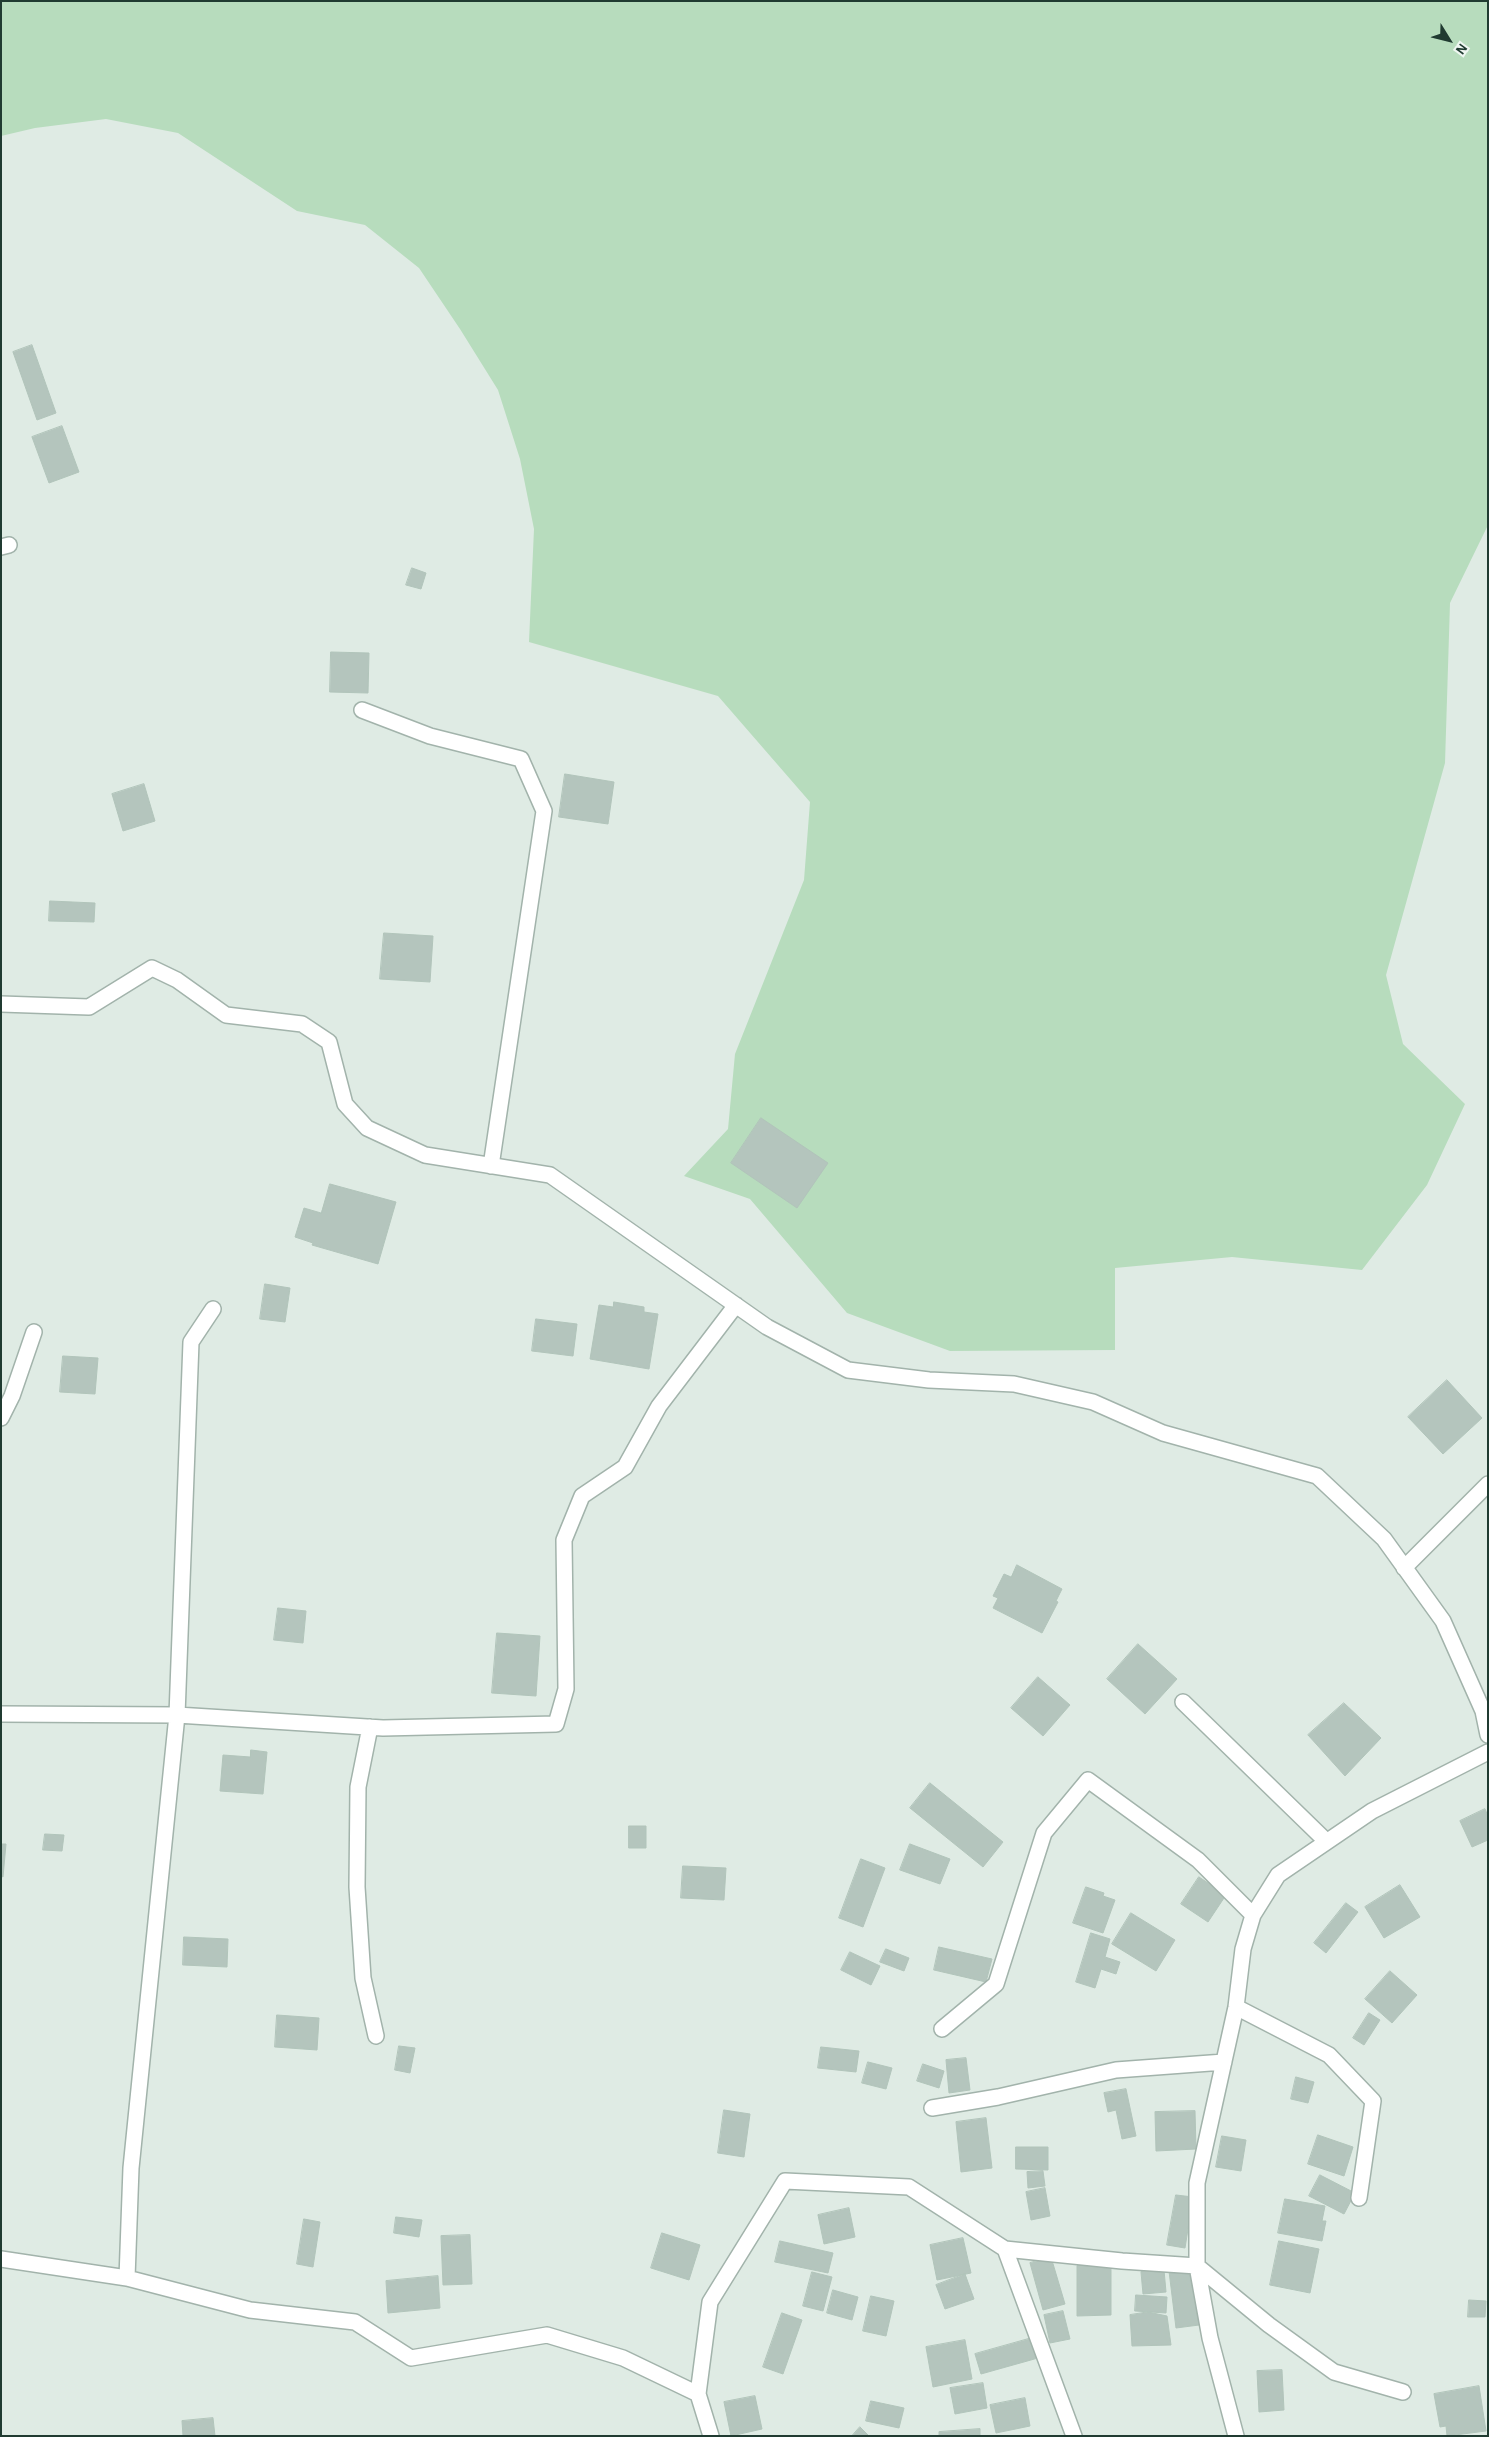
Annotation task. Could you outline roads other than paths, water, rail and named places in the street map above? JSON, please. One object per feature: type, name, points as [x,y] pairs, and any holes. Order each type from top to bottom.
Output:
[{"type":"street","points":[[362,710],[430,736],[521,759],[544,812],[491,1166]]},
{"type":"street","points":[[1,1004],[90,1006],[152,968],[177,980],[226,1015],[302,1024],[329,1042],[345,1104],[367,1128],[425,1155],[550,1175],[767,1326],[848,1370],[929,1380],[1014,1384],[1093,1402],[1163,1433],[1317,1476],[1384,1539],[1443,1621],[1483,1711],[1488,1734]]},
{"type":"street","points":[[1,1714],[177,1715],[370,1727],[556,1724],[566,1689],[564,1540],[582,1496],[624,1467],[659,1406],[736,1305]]},
{"type":"street","points":[[126,2278],[132,2168],[177,1715],[191,1342],[213,1309]]},
{"type":"street","points":[[1,1418],[12,1396],[34,1332]]},
{"type":"street","points":[[1404,1568],[1488,1484]]},
{"type":"street","points":[[1183,1702],[1326,1841]]},
{"type":"street","points":[[370,1727],[358,1787],[356,1887],[363,1978],[376,2036]]},
{"type":"street","points":[[1236,2436],[1210,2338],[1197,2266],[1197,2183],[1236,2007],[1243,1949],[1253,1915],[1278,1875],[1326,1841],[1372,1810],[1488,1752]]},
{"type":"street","points":[[942,2029],[996,1984],[1044,1833],[1088,1780],[1198,1860],[1253,1915]]},
{"type":"street","points":[[1236,2007],[1329,2055],[1373,2101],[1359,2198]]},
{"type":"street","points":[[932,2108],[998,2097],[1116,2070],[1224,2062]]},
{"type":"street","points":[[711,2436],[698,2394],[710,2302],[785,2181],[909,2187],[1005,2249],[1122,2261],[1197,2266],[1269,2325],[1334,2372],[1403,2392]]},
{"type":"street","points":[[1005,2249],[1074,2436]]},
{"type":"street","points":[[1,2259],[126,2278],[250,2310],[354,2322],[411,2358],[547,2334],[623,2358],[698,2394]]}]
